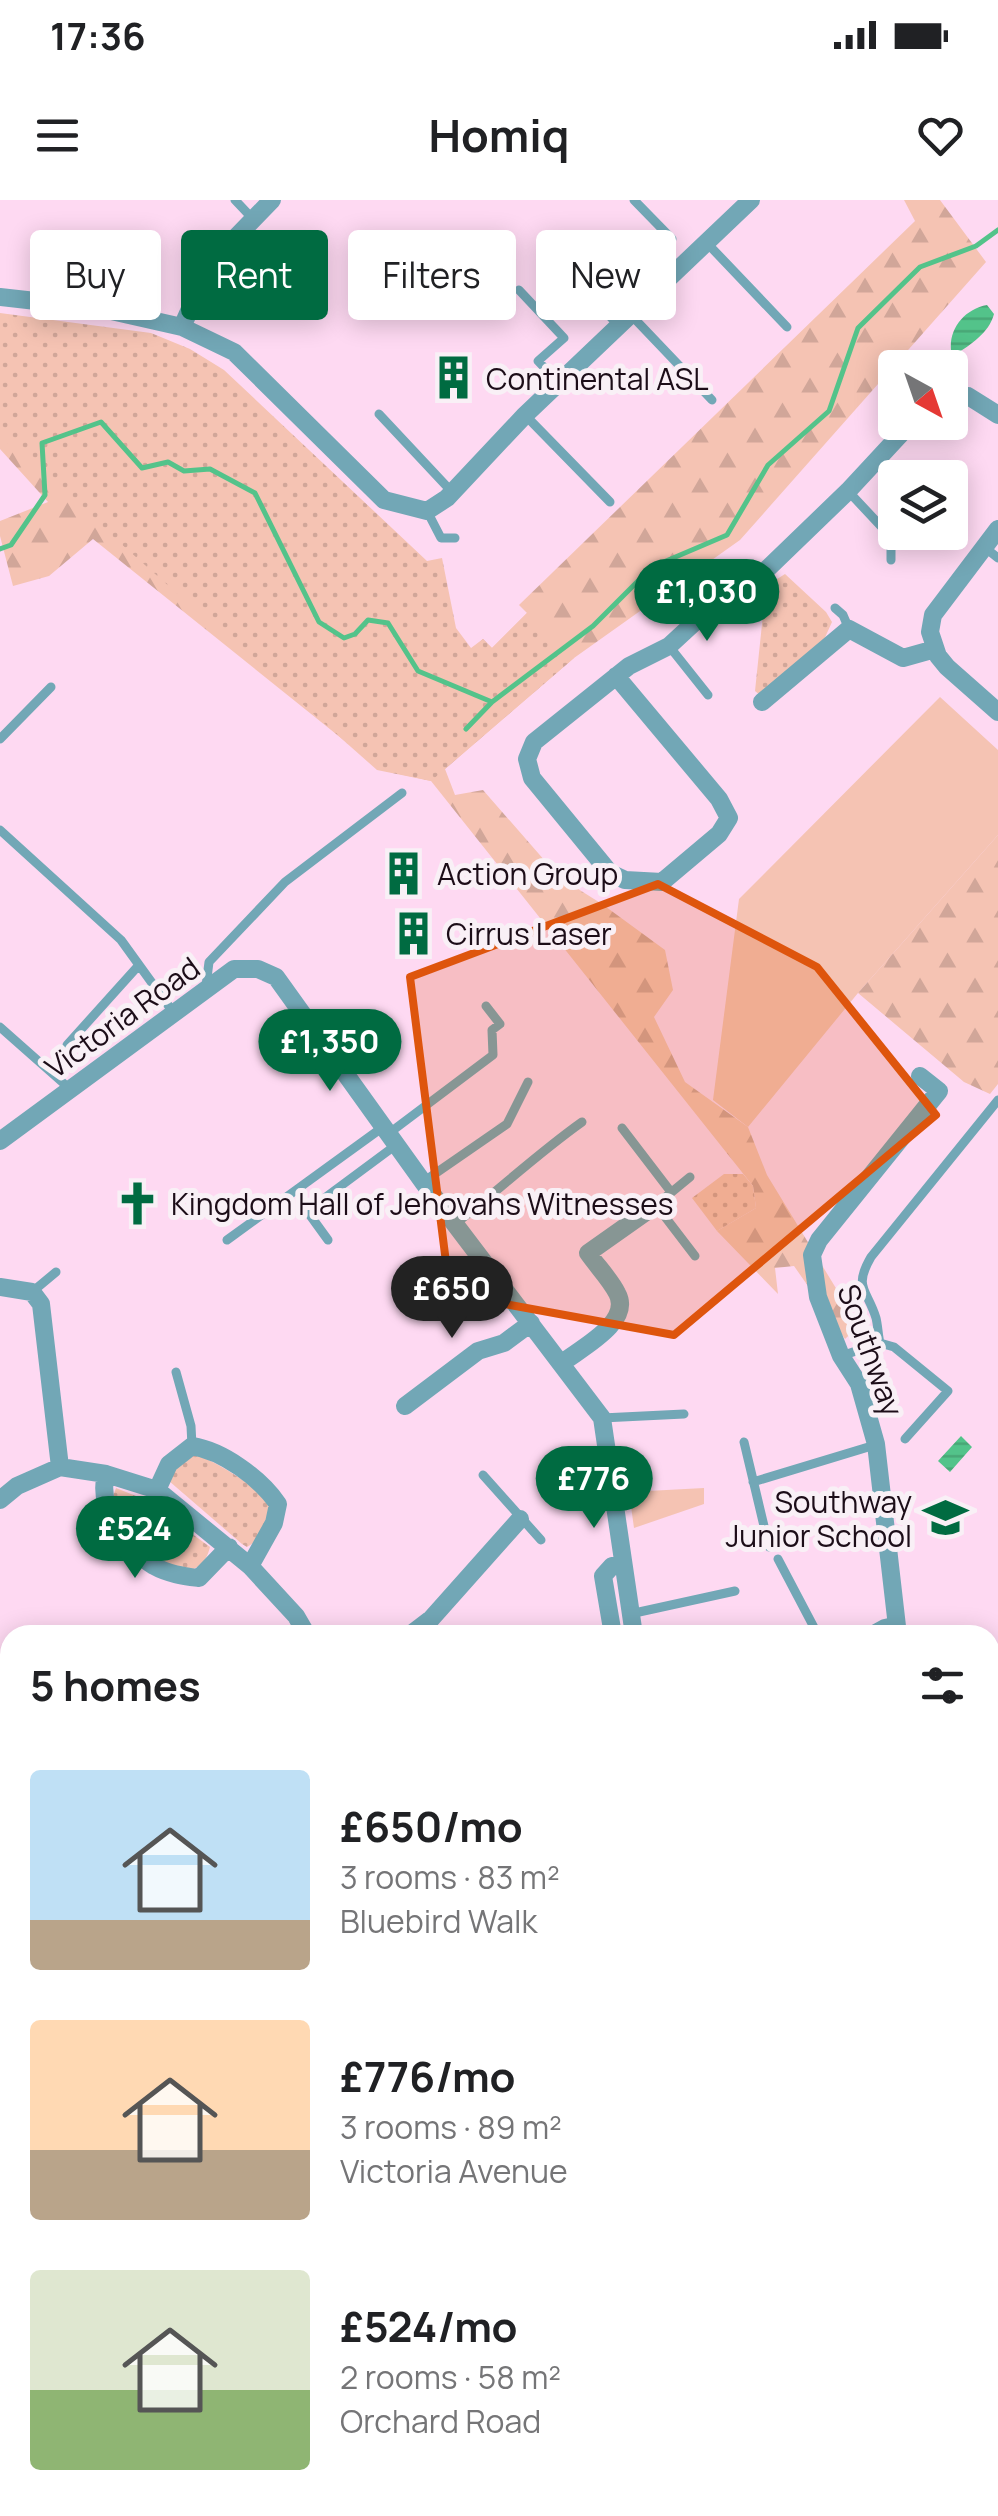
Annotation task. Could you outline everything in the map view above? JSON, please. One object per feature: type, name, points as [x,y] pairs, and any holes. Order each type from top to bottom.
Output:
[{"type":"street","points":[[182,327],[210,264],[272,200]]},
{"type":"street","points":[[676,271],[751,200]]},
{"type":"street","points":[[0,297],[98,308],[182,327],[234,352],[384,500],[427,511],[452,492],[525,415],[625,320]]},
{"type":"street","points":[[968,396],[998,416]]},
{"type":"street","points":[[622,671],[719,799],[729,818],[720,834],[662,882],[624,880],[610,872],[532,778],[528,759],[534,742],[622,671],[670,646],[734,586],[762,574],[895,440]]},
{"type":"street","points":[[998,529],[991,552],[933,614],[930,632],[947,667],[998,712]]},
{"type":"street","points":[[762,702],[849,629],[903,658],[935,649]]},
{"type":"street","name":"Victoria Road","points":[[0,1141],[234,969],[258,969],[276,978],[602,1418]]},
{"type":"street","name":"Southway","points":[[897,1625],[876,1444],[859,1384],[841,1356],[818,1297],[812,1255],[819,1240],[939,1091],[920,1076]]},
{"type":"street","points":[[562,1364],[614,1322],[621,1309],[619,1296],[588,1253],[656,1205]]},
{"type":"street","points":[[0,1286],[32,1292],[41,1304],[60,1467]]},
{"type":"street","points":[[405,1406],[478,1351],[504,1343],[531,1322]]},
{"type":"street","points":[[602,1418],[632,1625]]},
{"type":"street","points":[[157,1490],[169,1464],[192,1446],[210,1449],[268,1488],[278,1504],[274,1523],[250,1566]]},
{"type":"street","points":[[0,1500],[17,1486],[60,1467],[106,1474],[157,1490],[250,1566],[302,1625]]},
{"type":"street","points":[[106,1474],[102,1489],[106,1509],[122,1535],[152,1565],[200,1578],[229,1547]]},
{"type":"street","points":[[424,1625],[520,1519]]},
{"type":"street","points":[[611,1625],[602,1576],[612,1566],[622,1564]]},
{"type":"street","points":[[431,1620],[436,1625]]},
{"type":"lane","points":[[234,200],[252,230]]},
{"type":"lane","points":[[634,200],[663,230]]},
{"type":"lane","points":[[706,242],[787,327]]},
{"type":"lane","points":[[520,290],[564,338],[538,362],[559,383]]},
{"type":"lane","points":[[625,320],[712,400]]},
{"type":"lane","points":[[378,414],[452,492]]},
{"type":"lane","points":[[525,415],[610,502]]},
{"type":"lane","points":[[848,491],[891,536],[891,560]]},
{"type":"lane","points":[[427,511],[440,538],[456,538]]},
{"type":"lane","points":[[836,608],[844,615],[849,629]]},
{"type":"lane","points":[[670,646],[708,695]]},
{"type":"lane","points":[[0,739],[51,687]]},
{"type":"lane","points":[[206,989],[209,962],[285,882],[402,792]]},
{"type":"lane","points":[[0,830],[121,940],[173,1012]]},
{"type":"lane","points":[[66,1045],[139,965]]},
{"type":"lane","points":[[227,1240],[389,1135],[493,1055],[492,1030],[500,1024],[486,1006]]},
{"type":"lane","points":[[0,1027],[70,1089]]},
{"type":"lane","points":[[424,1182],[506,1124],[528,1082]]},
{"type":"lane","points":[[880,1343],[875,1316],[862,1290],[861,1274],[998,1100]]},
{"type":"lane","points":[[455,1224],[520,1175],[528,1161],[582,1122]]},
{"type":"lane","points":[[622,1128],[671,1192]]},
{"type":"lane","points":[[328,1240],[307,1210],[389,1135]]},
{"type":"lane","points":[[690,1178],[656,1205],[695,1256]]},
{"type":"lane","points":[[32,1292],[56,1272]]},
{"type":"lane","points":[[841,1356],[880,1343],[894,1348],[948,1391],[905,1439]]},
{"type":"lane","points":[[176,1372],[191,1426],[192,1446]]},
{"type":"lane","points":[[602,1418],[684,1414]]},
{"type":"lane","points":[[744,1442],[769,1546]]},
{"type":"lane","points":[[753,1482],[876,1444]]},
{"type":"lane","points":[[483,1475],[541,1540]]},
{"type":"lane","points":[[778,1559],[813,1625]]},
{"type":"lane","points":[[630,1614],[734,1592]]},
{"type":"highlighted area","points":[[658,884],[817,967],[936,1115],[674,1335],[450,1294],[410,977]]},
{"type":"green space","points":[[904,200],[940,200],[986,262],[908,350],[878,350],[878,384],[740,540],[574,658],[445,769],[455,795],[483,790],[559,877],[665,950],[673,990],[654,1017],[685,1082],[748,1127],[767,1175],[859,1326],[845,1339],[794,1266],[775,1268],[778,1294],[717,1231],[756,1208],[753,1186],[431,781],[381,770],[93,539],[49,576],[13,586],[0,521],[48,502],[0,449],[0,392],[439,678],[483,639],[492,648],[527,613],[519,605],[915,221]]},
{"type":"green space","points":[[0,313],[30,320],[151,333],[190,349],[224,370],[427,561],[442,558],[456,628],[471,648],[483,639],[492,648],[527,613],[574,658],[431,781],[377,770],[0,437]]},
{"type":"green space","points":[[785,574],[832,622],[822,644],[760,695],[755,691],[766,586]]},
{"type":"green space","points":[[940,697],[998,750],[998,835],[858,993],[748,1127],[713,1100],[739,899]]},
{"type":"green space","points":[[998,835],[998,1084],[990,1094],[964,1082],[858,993]]},
{"type":"green space","points":[[724,1174],[743,1174],[753,1186],[756,1208],[717,1231],[692,1198]]},
{"type":"green space","points":[[195,1455],[236,1476],[269,1506],[266,1524],[247,1547],[169,1481],[174,1468]]},
{"type":"green space","points":[[116,1488],[146,1500],[210,1547],[204,1561],[183,1569],[170,1566],[145,1550],[126,1530],[111,1502]]},
{"type":"green space","points":[[704,1488],[704,1504],[634,1528],[629,1492]]},
{"type":"shaded area","points":[[987,305],[994,314],[979,338],[962,350],[951,350],[956,327],[972,311]]},
{"type":"shaded area","points":[[961,1436],[972,1447],[950,1472],[938,1461]]},
{"type":"waterway","points":[[0,549],[11,545],[45,495],[42,443],[101,422],[142,468],[168,462],[184,471],[210,469],[255,493],[319,622],[344,638],[355,634],[368,620],[388,623],[418,671],[492,702],[593,626],[652,567],[727,535],[768,465],[829,411],[858,328],[920,267],[976,246],[998,230]]},
{"type":"waterway","points":[[466,729],[492,702]]},
{"type":"place","name":"Continental ASL","points":[[453,378]]},
{"type":"place","name":"Action Group","points":[[404,873]]},
{"type":"place","name":"Cirrus Laser","points":[[413,933]]},
{"type":"place","name":"Kingdom Hall of Jehovahs Witnesses","points":[[138,1203]]},
{"type":"place","name":"Southway Junior School","points":[[945,1518]]}]
